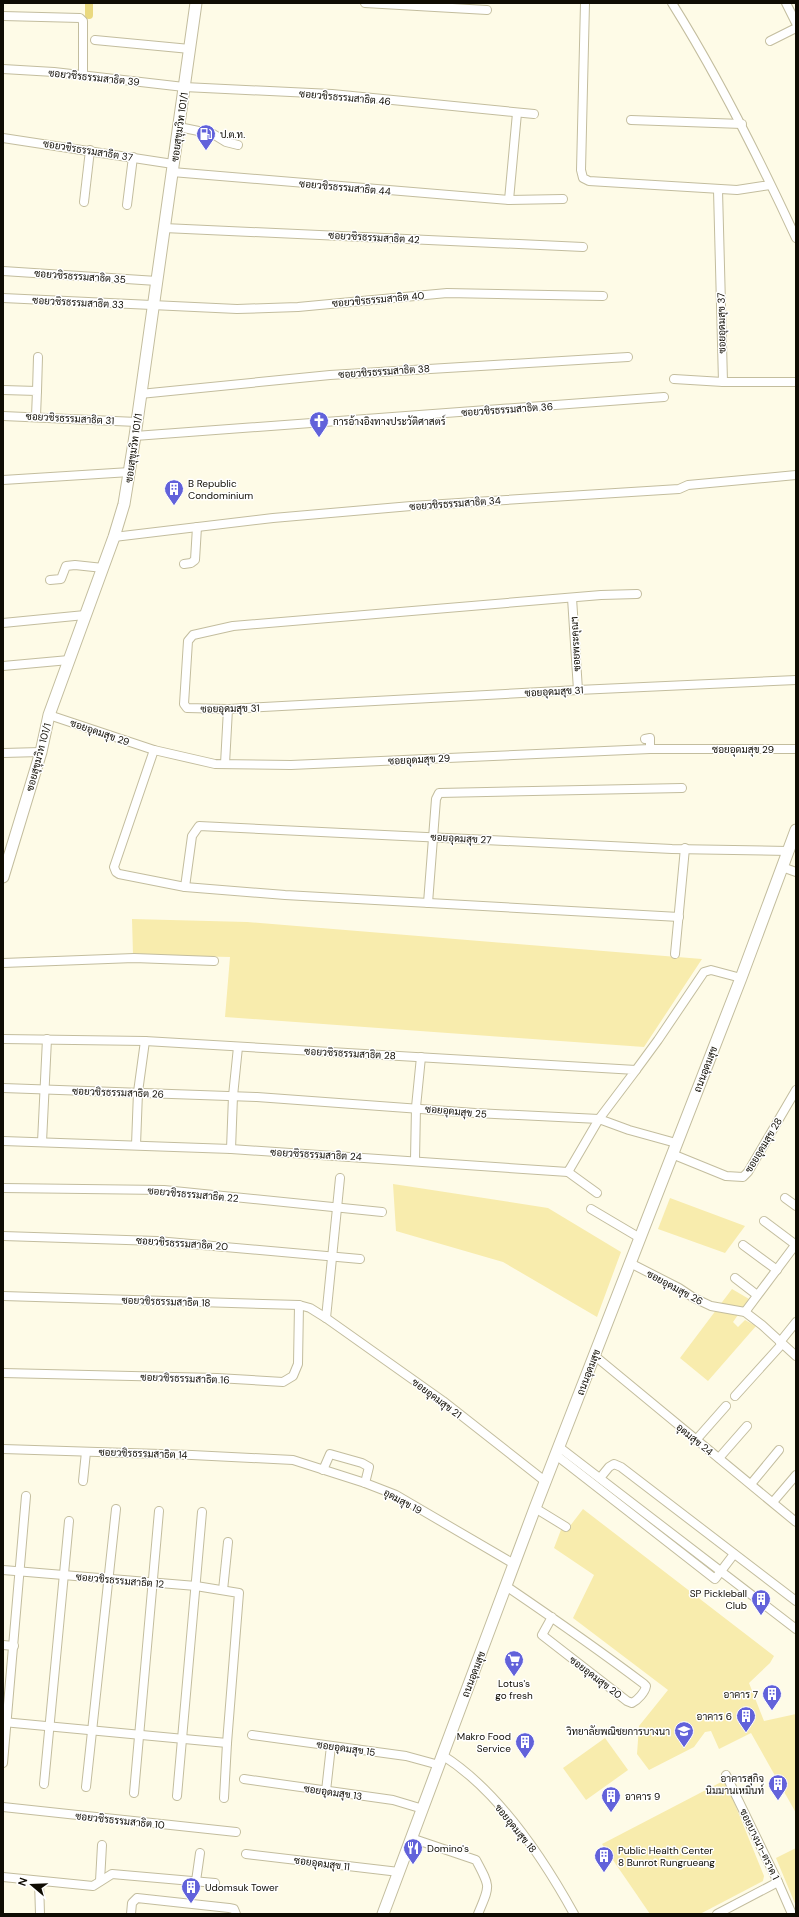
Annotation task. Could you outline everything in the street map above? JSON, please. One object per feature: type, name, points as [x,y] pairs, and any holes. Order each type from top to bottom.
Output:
[{"type":"main road","name":"ซอยสุขุมวิท 101/1","points":[[4,872],[41,752],[50,714],[114,537],[124,504],[158,282],[164,228],[196,3]]},
{"type":"main road","name":"ถนนอุดมสุข","points":[[383,1914],[535,1508],[741,978],[796,830]]},
{"type":"street","points":[[365,3],[487,10]]},
{"type":"street","points":[[585,3],[582,178],[589,181],[718,190],[737,190],[770,185]]},
{"type":"street","points":[[672,3],[709,62],[742,124],[796,238]]},
{"type":"street","points":[[786,3],[796,23]]},
{"type":"street","points":[[3,16],[80,18],[83,20],[83,76]]},
{"type":"street","points":[[770,41],[796,28]]},
{"type":"street","points":[[95,40],[190,49]]},
{"type":"street","name":"ซอยวชิรธรรมสาธิต 39","points":[[3,69],[184,87]]},
{"type":"street","name":"ซอยวชิรธรรมสาธิต 46","points":[[184,87],[332,94],[534,114]]},
{"type":"street","points":[[509,200],[517,113]]},
{"type":"street","points":[[631,120],[742,124]]},
{"type":"street","points":[[179,127],[213,134],[226,142],[238,145]]},
{"type":"street","name":"ซอยวชิรธรรมสาธิต 37","points":[[3,138],[133,157],[173,168]]},
{"type":"street","points":[[84,202],[90,150]]},
{"type":"street","points":[[127,204],[133,157]]},
{"type":"street","name":"ซอยวชิรธรรมสาธิต 44","points":[[173,168],[509,200],[563,200]]},
{"type":"street","name":"ซอยอุดมสุข 37","points":[[718,190],[723,382]]},
{"type":"street","name":"ซอยวชิรธรรมสาธิต 42","points":[[164,228],[583,247]]},
{"type":"street","name":"ซอยวชิรธรรมสาธิต 35","points":[[3,271],[158,282]]},
{"type":"street","name":"ซอยวชิรธรรมสาธิต 40","points":[[154,306],[237,309],[298,307],[447,293],[603,296]]},
{"type":"street","name":"ซอยวชิรธรรมสาธิต 33","points":[[3,298],[154,306]]},
{"type":"street","points":[[36,416],[38,357]]},
{"type":"street","name":"ซอยวชิรธรรมสาธิต 38","points":[[140,394],[338,374],[628,357]]},
{"type":"street","points":[[674,379],[723,382],[796,382]]},
{"type":"street","points":[[3,390],[37,391]]},
{"type":"street","name":"ซอยวชิรธรรมสาธิต 36","points":[[135,436],[664,397]]},
{"type":"street","name":"ซอยวชิรธรรมสาธิต 31","points":[[3,416],[36,416],[137,422]]},
{"type":"street","points":[[3,480],[130,472]]},
{"type":"street","name":"ซอยวชิรธรรมสาธิต 34","points":[[114,537],[272,518],[411,506],[680,489],[688,485],[796,475]]},
{"type":"street","points":[[184,564],[191,563],[195,560],[197,527]]},
{"type":"street","points":[[50,580],[61,579],[66,566],[75,565],[103,568]]},
{"type":"street","name":"ซอยอุดมสุข 31","points":[[637,594],[233,626],[193,635],[188,641],[184,706],[187,708],[228,709],[796,680]]},
{"type":"street","name":"ซอยพระคุณฯ","points":[[572,598],[578,690]]},
{"type":"street","points":[[3,623],[86,615]]},
{"type":"street","points":[[3,666],[69,660]]},
{"type":"street","points":[[224,764],[228,709]]},
{"type":"street","name":"ซอยอุดมสุข 29","points":[[50,714],[154,750],[207,763],[224,764],[291,765],[650,749],[796,750]]},
{"type":"street","points":[[645,739],[650,738],[650,749]]},
{"type":"street","points":[[154,750],[114,867],[119,874],[185,887],[285,895],[679,917]]},
{"type":"street","points":[[3,753],[41,752]]},
{"type":"street","points":[[428,903],[436,799],[438,793],[682,788]]},
{"type":"street","name":"ซอยอุดมสุข 27","points":[[185,887],[192,836],[194,831],[199,826],[684,848],[788,851]]},
{"type":"street","points":[[675,954],[684,848]]},
{"type":"street","points":[[782,868],[796,872]]},
{"type":"street","points":[[3,963],[134,958],[214,961]]},
{"type":"street","points":[[597,1193],[568,1172],[599,1119],[636,1070],[704,972],[712,970],[741,978]]},
{"type":"street","name":"ซอยวชิรธรรมสาธิต 28","points":[[3,1039],[145,1041],[636,1070]]},
{"type":"street","points":[[42,1142],[47,1039]]},
{"type":"street","points":[[136,1145],[138,1092],[145,1041]]},
{"type":"street","points":[[231,1149],[233,1096],[238,1047]]},
{"type":"street","points":[[415,1160],[416,1107],[421,1057]]},
{"type":"street","name":"ซอยวชิรธรรมสาธิต 26","points":[[3,1088],[233,1096]]},
{"type":"street","name":"ซอยอุดมสุข 28","points":[[672,1154],[726,1176],[742,1177],[748,1172],[796,1090]]},
{"type":"street","name":"ซอยอุดมสุข 25","points":[[233,1096],[416,1107],[475,1113],[599,1119],[629,1130],[676,1143]]},
{"type":"street","name":"ซอยวชิรธรรมสาธิต 24","points":[[3,1141],[231,1149],[415,1160],[568,1172]]},
{"type":"street","points":[[326,1318],[340,1178]]},
{"type":"street","name":"ซอยวชิรธรรมสาธิต 22","points":[[3,1188],[164,1190],[382,1212]]},
{"type":"street","points":[[785,1198],[796,1206]]},
{"type":"street","points":[[591,1209],[640,1238]]},
{"type":"street","points":[[764,1221],[796,1244],[745,1312],[796,1356]]},
{"type":"street","name":"ซอยวชิรธรรมสาธิต 20","points":[[3,1236],[157,1241],[360,1259]]},
{"type":"street","points":[[743,1244],[777,1270]]},
{"type":"street","name":"ซอยอุดมสุข 26","points":[[630,1263],[711,1306],[745,1312]]},
{"type":"street","points":[[735,1278],[758,1295]]},
{"type":"street","name":"ซอยวชิรธรรมสาธิต 18","points":[[3,1296],[299,1305],[310,1308],[326,1318]]},
{"type":"street","name":"ซอยวชิรธรรมสาธิต 16","points":[[3,1373],[217,1378],[283,1382],[293,1376],[298,1364],[299,1305]]},
{"type":"street","name":"ซอยอุดมสุข 21","points":[[326,1318],[443,1402],[546,1482]]},
{"type":"street","points":[[736,1396],[781,1343],[796,1322]]},
{"type":"street","name":"อุดมสุข 24","points":[[594,1356],[796,1522]]},
{"type":"street","points":[[696,1440],[726,1406]]},
{"type":"street","points":[[718,1458],[747,1426]]},
{"type":"street","name":"ซอยวชิรธรรมสาธิต 14","points":[[3,1449],[192,1455],[282,1460]]},
{"type":"street","points":[[751,1484],[779,1450]]},
{"type":"street","points":[[558,1451],[599,1477],[796,1629]]},
{"type":"street","points":[[558,1451],[591,1483],[715,1579],[734,1554]]},
{"type":"street","points":[[83,1481],[86,1452]]},
{"type":"street","points":[[323,1470],[330,1454],[362,1463],[369,1467],[365,1483]]},
{"type":"street","name":"อุดมสุข 19","points":[[282,1460],[293,1460],[365,1483],[396,1495],[514,1564]]},
{"type":"street","points":[[591,1483],[614,1464],[621,1467],[796,1601]]},
{"type":"street","points":[[772,1502],[796,1475]]},
{"type":"street","points":[[3,1762],[5,1722],[14,1646],[26,1496]]},
{"type":"street","points":[[535,1508],[566,1527]]},
{"type":"street","points":[[86,1787],[116,1509]]},
{"type":"street","points":[[134,1793],[159,1511]]},
{"type":"street","points":[[177,1796],[202,1512]]},
{"type":"street","points":[[44,1784],[69,1521]]},
{"type":"street","points":[[223,1590],[228,1542]]},
{"type":"street","name":"ซอยวชิรธรรมสาธิต 12","points":[[3,1570],[196,1586],[239,1593],[226,1743]]},
{"type":"street","name":"ซอยอุดมสุข 20","points":[[506,1586],[552,1617],[644,1684],[646,1686],[645,1690],[636,1702],[632,1703],[627,1701],[542,1635],[552,1617]]},
{"type":"street","points":[[3,1645],[14,1646]]},
{"type":"street","points":[[5,1722],[226,1743],[224,1798]]},
{"type":"street","name":"ซอยอุดมสุข 15","points":[[252,1735],[440,1760]]},
{"type":"street","points":[[326,1791],[331,1746]]},
{"type":"street","name":"ซอยอุดมสุข 18","points":[[440,1760],[453,1762],[492,1798],[524,1834],[558,1884],[574,1914]]},
{"type":"street","name":"ซอยบางนา-ตราด 1","points":[[726,1775],[792,1914]]},
{"type":"street","name":"ซอยอุดมสุข 13","points":[[244,1779],[392,1800],[422,1809]]},
{"type":"street","name":"ซอยวชิรธรรมสาธิต 10","points":[[3,1807],[236,1832]]},
{"type":"street","points":[[412,1838],[476,1860],[488,1882],[488,1890],[478,1914]]},
{"type":"street","points":[[100,1881],[102,1845]]},
{"type":"street","points":[[196,1881],[200,1853]]},
{"type":"street","name":"ซอยอุดมสุข 11","points":[[246,1854],[399,1872]]},
{"type":"street","points":[[3,1877],[93,1886],[112,1874],[215,1883]]},
{"type":"street","points":[[39,1881],[40,1914]]},
{"type":"street","points":[[717,1914],[778,1882]]},
{"type":"street","points":[[131,1914],[132,1903],[137,1898],[229,1908],[234,1909],[236,1914]]},
{"type":"shaded area","points":[[132,919],[247,922],[702,959],[644,1047],[225,1017],[230,957],[133,955]]},
{"type":"shaded area","points":[[393,1184],[548,1208],[621,1252],[597,1317],[503,1262],[396,1231]]},
{"type":"shaded area","points":[[670,1198],[745,1226],[725,1253],[658,1229]]},
{"type":"shaded area","points":[[732,1289],[749,1299],[733,1322],[738,1327],[745,1320],[756,1326],[708,1381],[680,1358]]},
{"type":"shaded area","points":[[583,1509],[774,1656],[770,1663],[749,1683],[764,1721],[796,1714],[796,1813],[751,1733],[719,1749],[711,1731],[705,1732],[694,1747],[649,1770],[637,1754],[639,1726],[668,1690],[573,1618],[594,1575],[554,1548],[564,1522],[570,1526]]},
{"type":"shaded area","points":[[605,1738],[628,1770],[586,1800],[563,1768]]},
{"type":"shaded area","points":[[725,1780],[764,1876],[763,1881],[700,1914],[650,1914],[602,1844]]},
{"type":"shaded area","points":[[796,1848],[796,1906],[776,1858]]},
{"type":"waterway","points":[[89,3],[89,15]]},
{"type":"place","name":"ป.ต.ท.","points":[[206,151]]},
{"type":"place","name":"การอ้างอิงทางประวัติศาสตร์","points":[[319,438]]},
{"type":"place","name":"B Republic Condominium","points":[[174,506]]},
{"type":"place","name":"SP Pickleball Club","points":[[761,1616]]},
{"type":"place","name":"Lotus's go fresh","points":[[514,1677]]},
{"type":"place","name":"อาคาร 7","points":[[772,1711]]},
{"type":"place","name":"อาคาร 6","points":[[746,1733]]},
{"type":"place","name":"วิทยาลัยพณิชยการบางนา","points":[[684,1748]]},
{"type":"place","name":"Makro Food Service","points":[[525,1759]]},
{"type":"place","name":"อาคารสุกิจ นิมมานเหมินท์","points":[[778,1801]]},
{"type":"place","name":"อาคาร 9","points":[[611,1813]]},
{"type":"place","name":"Domino's","points":[[413,1865]]},
{"type":"place","name":"Public Health Center 8 Bunrot Rungrueang","points":[[604,1873]]},
{"type":"place","name":"Udomsuk Tower","points":[[191,1904]]}]
